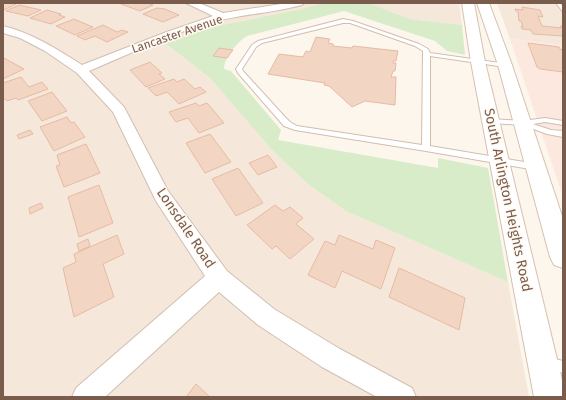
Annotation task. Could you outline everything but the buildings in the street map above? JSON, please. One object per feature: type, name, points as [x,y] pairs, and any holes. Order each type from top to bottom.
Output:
[{"type":"main road","name":"South Arlington Heights Road","points":[[468,3],[478,62],[500,162],[553,364],[550,397]]},
{"type":"main road","name":"South Arlington Heights Road","points":[[483,3],[505,65],[563,257]]},
{"type":"street","points":[[191,3],[223,17]]},
{"type":"street","name":"Lancaster Avenue","points":[[82,70],[171,34],[223,17],[278,9],[299,3]]},
{"type":"street","name":"Lonsdale Road","points":[[3,29],[24,36],[49,49],[82,70],[119,110],[162,196],[219,278],[266,317],[331,358],[403,397]]},
{"type":"street","points":[[85,397],[219,278]]},
{"type":"lane","points":[[558,3],[563,10]]},
{"type":"lane","points":[[426,148],[427,54],[426,50],[417,45],[351,22],[343,21],[260,42],[254,46],[239,69],[281,118],[287,124],[295,128],[536,167]]},
{"type":"lane","points":[[427,54],[505,65]]},
{"type":"lane","points":[[491,121],[523,123],[545,120],[563,123]]},
{"type":"lane","points":[[523,123],[550,132],[563,134]]},
{"type":"shaded area","points":[[3,3],[323,3],[297,10],[212,27],[167,45],[211,79],[272,150],[309,185],[346,211],[508,282],[529,397],[3,397]]},
{"type":"shaded area","points":[[369,3],[459,3],[462,25],[409,19]]},
{"type":"shaded area","points":[[497,3],[563,3],[563,45],[510,39]]},
{"type":"shaded area","points":[[510,39],[563,45],[563,197]]},
{"type":"green space","points":[[323,3],[369,3],[409,19],[462,25],[465,55],[447,51],[435,41],[344,11],[247,36],[239,42],[232,51],[226,60],[224,69],[231,71],[281,130],[278,140],[438,168],[438,158],[488,168],[508,282],[346,211],[309,185],[272,150],[211,79],[166,44],[212,27],[297,10]]}]
